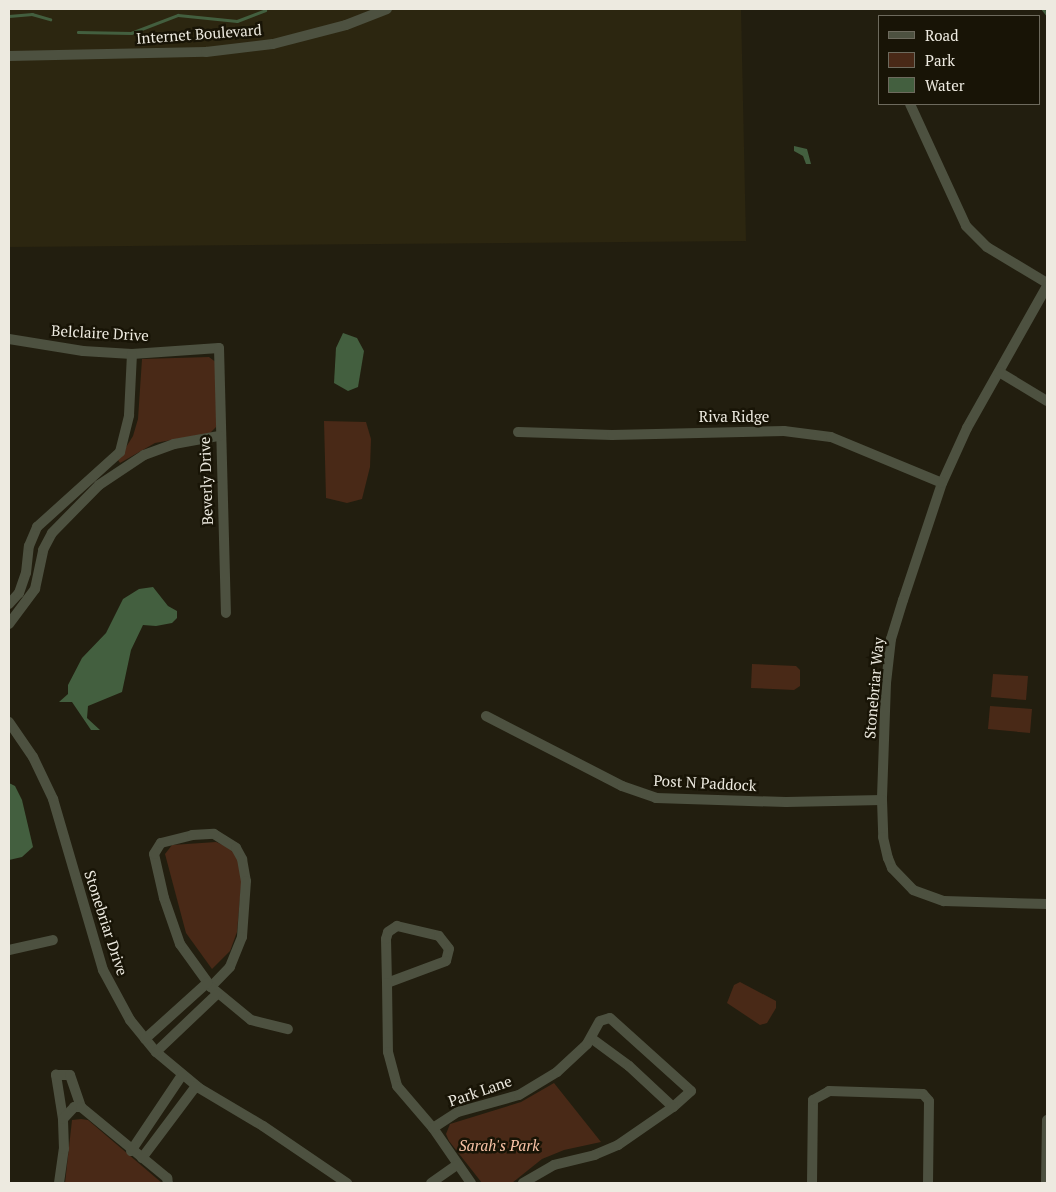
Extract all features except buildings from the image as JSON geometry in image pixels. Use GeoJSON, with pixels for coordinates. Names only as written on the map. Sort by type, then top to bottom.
{"type":"FeatureCollection","features":[{"type":"Feature","properties":{"kind":"street","name":"Internet Boulevard"},"geometry":{"type":"LineString","coordinates":[[9,56],[206,52],[273,44],[346,25],[387,9]]}},
{"type":"Feature","properties":{"kind":"street"},"geometry":{"type":"LineString","coordinates":[[910,105],[966,226],[987,247],[1047,284]]}},
{"type":"Feature","properties":{"kind":"street","name":"Stonebriar Way"},"geometry":{"type":"LineString","coordinates":[[1047,284],[967,428],[942,483],[891,639],[886,683],[882,800],[883,837],[888,858],[892,868],[913,890],[944,901],[1047,904]]}},
{"type":"Feature","properties":{"kind":"street","name":"Belclaire Drive"},"geometry":{"type":"LineString","coordinates":[[9,339],[83,351],[132,354],[219,348]]}},
{"type":"Feature","properties":{"kind":"street","name":"Beverly Drive"},"geometry":{"type":"LineString","coordinates":[[219,348],[219,436],[226,613]]}},
{"type":"Feature","properties":{"kind":"street"},"geometry":{"type":"LineString","coordinates":[[9,604],[19,593],[26,573],[29,546],[37,527],[120,452],[129,414],[132,354]]}},
{"type":"Feature","properties":{"kind":"street"},"geometry":{"type":"LineString","coordinates":[[999,372],[1047,401]]}},
{"type":"Feature","properties":{"kind":"street","name":"Riva Ridge"},"geometry":{"type":"LineString","coordinates":[[518,432],[612,435],[784,431],[832,437],[942,483]]}},
{"type":"Feature","properties":{"kind":"street"},"geometry":{"type":"LineString","coordinates":[[9,624],[35,589],[43,550],[52,533],[99,484],[144,454],[174,444],[219,436]]}},
{"type":"Feature","properties":{"kind":"street","name":"Post N Paddock"},"geometry":{"type":"LineString","coordinates":[[486,716],[622,786],[656,798],[776,802],[882,800]]}},
{"type":"Feature","properties":{"kind":"street","name":"Stonebriar Drive"},"geometry":{"type":"LineString","coordinates":[[9,722],[32,757],[53,799],[103,970],[114,996],[145,1039],[156,1052],[196,1086],[316,1160],[347,1183]]}},
{"type":"Feature","properties":{"kind":"street"},"geometry":{"type":"LineString","coordinates":[[156,1052],[211,988],[230,966],[242,937],[246,881],[242,859],[236,848],[214,834],[192,835],[161,843],[154,854],[178,938],[211,988],[251,1020],[288,1029]]}},
{"type":"Feature","properties":{"kind":"street"},"geometry":{"type":"LineString","coordinates":[[388,983],[441,964],[447,956],[447,944],[439,936],[408,927],[394,927],[386,939],[388,1052],[395,1078],[403,1094],[433,1128],[458,1165],[466,1182]]}},
{"type":"Feature","properties":{"kind":"street"},"geometry":{"type":"LineString","coordinates":[[9,950],[53,940]]}},
{"type":"Feature","properties":{"kind":"street"},"geometry":{"type":"LineString","coordinates":[[145,1039],[211,988]]}},
{"type":"Feature","properties":{"kind":"street","name":"Park Lane"},"geometry":{"type":"LineString","coordinates":[[433,1128],[458,1112],[519,1095],[556,1072],[591,1038],[600,1021],[610,1018],[622,1026],[691,1091],[673,1107]]}},
{"type":"Feature","properties":{"kind":"street"},"geometry":{"type":"LineString","coordinates":[[523,1183],[554,1165],[595,1155],[618,1145],[673,1107],[629,1066],[591,1038]]}},
{"type":"Feature","properties":{"kind":"street"},"geometry":{"type":"LineString","coordinates":[[59,1183],[64,1149],[63,1119],[56,1075],[70,1075],[82,1107],[131,1151],[170,1181]]}},
{"type":"Feature","properties":{"kind":"street"},"geometry":{"type":"LineString","coordinates":[[131,1151],[182,1075]]}},
{"type":"Feature","properties":{"kind":"street"},"geometry":{"type":"LineString","coordinates":[[142,1158],[196,1086]]}},
{"type":"Feature","properties":{"kind":"street"},"geometry":{"type":"LineString","coordinates":[[812,1183],[813,1100],[818,1095],[829,1091],[917,1092],[929,1101],[928,1183]]}},
{"type":"Feature","properties":{"kind":"street"},"geometry":{"type":"LineString","coordinates":[[63,1119],[74,1107],[82,1107]]}},
{"type":"Feature","properties":{"kind":"street"},"geometry":{"type":"LineString","coordinates":[[1046,1183],[1047,1120]]}},
{"type":"Feature","properties":{"kind":"street"},"geometry":{"type":"LineString","coordinates":[[430,1183],[458,1165]]}},
{"type":"Feature","properties":{"kind":"shaded area"},"geometry":{"type":"Polygon","coordinates":[[[9,9],[741,9],[746,241],[9,247],[9,9]]]}},
{"type":"Feature","properties":{"kind":"green space"},"geometry":{"type":"Polygon","coordinates":[[[209,357],[217,363],[216,427],[210,433],[155,443],[120,463],[118,460],[133,436],[138,419],[142,359],[209,357]]]}},
{"type":"Feature","properties":{"kind":"green space"},"geometry":{"type":"Polygon","coordinates":[[[324,421],[366,422],[371,439],[370,467],[362,499],[347,503],[326,498],[324,421]]]}},
{"type":"Feature","properties":{"kind":"green space"},"geometry":{"type":"Polygon","coordinates":[[[752,664],[796,666],[800,670],[800,686],[794,690],[751,688],[752,664]]]}},
{"type":"Feature","properties":{"kind":"green space"},"geometry":{"type":"Polygon","coordinates":[[[993,674],[1028,676],[1026,700],[991,697],[993,674]]]}},
{"type":"Feature","properties":{"kind":"green space"},"geometry":{"type":"Polygon","coordinates":[[[990,706],[1032,709],[1030,733],[988,729],[990,706]]]}},
{"type":"Feature","properties":{"kind":"green space"},"geometry":{"type":"Polygon","coordinates":[[[216,842],[230,848],[238,858],[242,876],[237,932],[230,951],[212,969],[186,933],[165,854],[172,845],[216,842]]]}},
{"type":"Feature","properties":{"kind":"green space"},"geometry":{"type":"Polygon","coordinates":[[[740,982],[776,1001],[776,1008],[767,1023],[760,1025],[727,1003],[734,985],[740,982]]]}},
{"type":"Feature","properties":{"kind":"green space","name":"Sarah's Park"},"geometry":{"type":"Polygon","coordinates":[[[554,1083],[601,1142],[564,1150],[542,1159],[512,1183],[482,1183],[449,1141],[446,1134],[450,1124],[521,1102],[554,1083]]]}},
{"type":"Feature","properties":{"kind":"green space"},"geometry":{"type":"Polygon","coordinates":[[[72,1120],[88,1120],[162,1183],[65,1183],[72,1120]]]}},
{"type":"Feature","properties":{"kind":"water"},"geometry":{"type":"Polygon","coordinates":[[[794,146],[807,149],[811,164],[806,164],[803,156],[794,151],[794,146]]]}},
{"type":"Feature","properties":{"kind":"water"},"geometry":{"type":"Polygon","coordinates":[[[343,333],[357,338],[364,351],[358,387],[348,391],[334,383],[336,348],[343,333]]]}},
{"type":"Feature","properties":{"kind":"water"},"geometry":{"type":"Polygon","coordinates":[[[153,587],[168,606],[177,611],[177,618],[172,623],[156,626],[143,625],[131,650],[122,692],[88,706],[87,718],[100,730],[91,730],[72,702],[59,702],[68,694],[68,685],[82,658],[106,633],[123,599],[139,589],[153,587]]]}},
{"type":"Feature","properties":{"kind":"water"},"geometry":{"type":"Polygon","coordinates":[[[9,783],[15,786],[22,800],[33,847],[22,857],[9,860],[9,783]]]}},
{"type":"Feature","properties":{"kind":"waterway"},"geometry":{"type":"LineString","coordinates":[[1043,9],[1047,14]]}},
{"type":"Feature","properties":{"kind":"waterway"},"geometry":{"type":"LineString","coordinates":[[78,32],[131,33],[178,15],[237,21],[265,10]]}},
{"type":"Feature","properties":{"kind":"waterway"},"geometry":{"type":"LineString","coordinates":[[9,16],[32,14],[50,19]]}}]}
